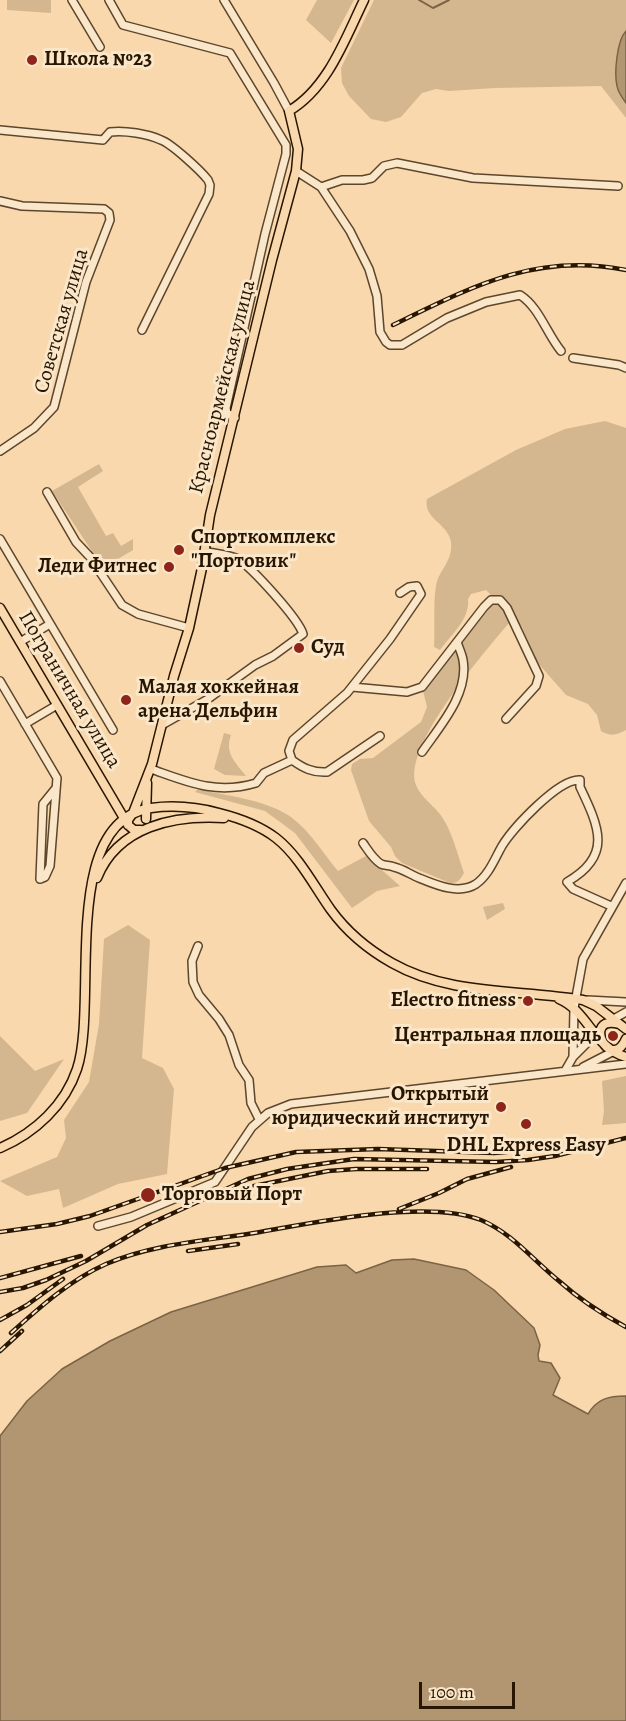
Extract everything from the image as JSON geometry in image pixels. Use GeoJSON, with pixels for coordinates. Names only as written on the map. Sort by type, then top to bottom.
{"type":"FeatureCollection","features":[{"type":"Feature","properties":{"kind":"main road"},"geometry":{"type":"LineString","coordinates":[[289,111],[305,100],[325,77],[364,0]]}},
{"type":"Feature","properties":{"kind":"main road","name":"Красноармейская улица"},"geometry":{"type":"LineString","coordinates":[[133,813],[149,773],[189,628],[210,515],[296,171],[298,148],[289,111]]}},
{"type":"Feature","properties":{"kind":"main road","name":"Пограничная улица"},"geometry":{"type":"LineString","coordinates":[[0,608],[126,822]]}},
{"type":"Feature","properties":{"kind":"main road","name":"Красноармейская улица"},"geometry":{"type":"LineString","coordinates":[[146,819],[149,773]]}},
{"type":"Feature","properties":{"kind":"main road","name":"Пограничная улица"},"geometry":{"type":"LineString","coordinates":[[107,789],[133,813]]}},
{"type":"Feature","properties":{"kind":"main road"},"geometry":{"type":"LineString","coordinates":[[0,1148],[28,1132],[51,1113],[70,1086],[77,1070],[85,1028],[88,903],[101,847],[110,832],[126,822],[133,813],[147,808],[192,808],[229,815],[249,822],[277,839],[300,866],[343,925],[364,945],[392,963],[419,976],[450,985],[579,999],[596,1006],[625,1030]]}},
{"type":"Feature","properties":{"kind":"main road"},"geometry":{"type":"LineString","coordinates":[[133,813],[141,813],[146,819],[146,824],[141,830]]}},
{"type":"Feature","properties":{"kind":"main road"},"geometry":{"type":"LineString","coordinates":[[88,903],[106,859],[123,841],[141,830],[163,822],[195,818],[222,818],[249,822]]}},
{"type":"Feature","properties":{"kind":"main road"},"geometry":{"type":"LineString","coordinates":[[126,822],[134,830],[141,830]]}},
{"type":"Feature","properties":{"kind":"main road"},"geometry":{"type":"LineString","coordinates":[[544,995],[566,1002],[574,1008],[603,1045],[626,1057]]}},
{"type":"Feature","properties":{"kind":"main road"},"geometry":{"type":"LineString","coordinates":[[603,1045],[600,1033],[604,1026],[616,1023],[625,1030]]}},
{"type":"Feature","properties":{"kind":"main road"},"geometry":{"type":"LineString","coordinates":[[603,1045],[615,1049],[625,1042]]}},
{"type":"Feature","properties":{"kind":"street"},"geometry":{"type":"LineString","coordinates":[[72,0],[100,47]]}},
{"type":"Feature","properties":{"kind":"street"},"geometry":{"type":"LineString","coordinates":[[109,0],[123,25],[230,53],[286,145],[286,154],[265,234],[226,408],[227,413],[235,418]]}},
{"type":"Feature","properties":{"kind":"street"},"geometry":{"type":"LineString","coordinates":[[224,0],[289,111]]}},
{"type":"Feature","properties":{"kind":"street"},"geometry":{"type":"LineString","coordinates":[[0,130],[103,140],[110,132],[115,131],[143,135],[171,145],[206,177],[210,189],[192,231],[142,330]]}},
{"type":"Feature","properties":{"kind":"street"},"geometry":{"type":"LineString","coordinates":[[321,187],[342,180],[372,178],[384,166],[397,163],[473,178],[618,186]]}},
{"type":"Feature","properties":{"kind":"street"},"geometry":{"type":"LineString","coordinates":[[296,171],[321,187],[339,212],[365,260],[377,296],[380,332],[390,345],[402,345],[447,318],[486,302],[520,295],[528,300],[561,351]]}},
{"type":"Feature","properties":{"kind":"street","name":"Советская улица"},"geometry":{"type":"LineString","coordinates":[[0,201],[22,206],[104,209],[109,213],[110,220],[86,282],[54,407],[34,428],[0,451]]}},
{"type":"Feature","properties":{"kind":"street"},"geometry":{"type":"LineString","coordinates":[[265,234],[278,237]]}},
{"type":"Feature","properties":{"kind":"street"},"geometry":{"type":"LineString","coordinates":[[573,358],[626,368]]}},
{"type":"Feature","properties":{"kind":"street"},"geometry":{"type":"LineString","coordinates":[[47,492],[76,542],[90,557],[122,605],[138,614],[189,628]]}},
{"type":"Feature","properties":{"kind":"street"},"geometry":{"type":"LineString","coordinates":[[0,539],[113,730]]}},
{"type":"Feature","properties":{"kind":"street"},"geometry":{"type":"LineString","coordinates":[[162,725],[208,699],[303,634],[286,608],[248,567],[236,558],[205,551]]}},
{"type":"Feature","properties":{"kind":"street"},"geometry":{"type":"LineString","coordinates":[[380,736],[327,772],[319,773],[302,768],[292,760],[289,751],[293,740],[352,687],[390,639],[421,594],[417,586],[400,592]]}},
{"type":"Feature","properties":{"kind":"street"},"geometry":{"type":"LineString","coordinates":[[352,687],[407,692],[422,687],[484,607],[491,600],[500,600],[507,608],[539,676],[536,686],[506,719]]}},
{"type":"Feature","properties":{"kind":"street"},"geometry":{"type":"LineString","coordinates":[[20,642],[50,624]]}},
{"type":"Feature","properties":{"kind":"street"},"geometry":{"type":"LineString","coordinates":[[422,752],[451,709],[462,685],[463,661],[457,642]]}},
{"type":"Feature","properties":{"kind":"street"},"geometry":{"type":"LineString","coordinates":[[0,681],[57,778],[50,866],[45,877],[40,879],[43,804],[56,788]]}},
{"type":"Feature","properties":{"kind":"street"},"geometry":{"type":"LineString","coordinates":[[25,724],[57,705]]}},
{"type":"Feature","properties":{"kind":"street"},"geometry":{"type":"LineString","coordinates":[[149,773],[213,788],[232,788],[256,783],[264,773],[292,760]]}},
{"type":"Feature","properties":{"kind":"street"},"geometry":{"type":"LineString","coordinates":[[363,843],[381,864],[396,867],[431,883],[456,888],[477,884],[494,864],[508,838],[541,802],[569,781],[580,780],[599,842],[596,855],[586,869],[567,882],[573,889],[611,906]]}},
{"type":"Feature","properties":{"kind":"street"},"geometry":{"type":"LineString","coordinates":[[573,1057],[574,1008],[579,999],[583,959],[626,883]]}},
{"type":"Feature","properties":{"kind":"street"},"geometry":{"type":"LineString","coordinates":[[198,946],[192,961],[193,982],[199,995],[229,1035],[239,1065],[249,1080],[251,1103],[259,1119]]}},
{"type":"Feature","properties":{"kind":"street"},"geometry":{"type":"LineString","coordinates":[[579,999],[626,1002]]}},
{"type":"Feature","properties":{"kind":"street"},"geometry":{"type":"LineString","coordinates":[[565,1071],[573,1057],[604,1026],[626,1012]]}},
{"type":"Feature","properties":{"kind":"street"},"geometry":{"type":"LineString","coordinates":[[578,1070],[613,1052],[625,1042]]}},
{"type":"Feature","properties":{"kind":"street"},"geometry":{"type":"LineString","coordinates":[[98,1226],[131,1217],[216,1182],[237,1146],[259,1119],[278,1108],[306,1101],[626,1064]]}},
{"type":"Feature","properties":{"kind":"shaded area"},"geometry":{"type":"Polygon","coordinates":[[[7,0],[51,0],[51,13],[7,10],[7,0]]]}},
{"type":"Feature","properties":{"kind":"shaded area"},"geometry":{"type":"Polygon","coordinates":[[[317,0],[354,0],[331,43],[306,20],[317,0]]]}},
{"type":"Feature","properties":{"kind":"shaded area"},"geometry":{"type":"Polygon","coordinates":[[[374,0],[626,0],[626,31],[622,35],[617,55],[617,86],[626,103],[626,118],[601,86],[449,91],[436,89],[422,93],[401,117],[386,122],[371,119],[349,96],[342,83],[341,68],[374,0]]]}},
{"type":"Feature","properties":{"kind":"shaded area"},"geometry":{"type":"Polygon","coordinates":[[[626,31],[626,103],[618,88],[616,73],[618,49],[626,31]]]}},
{"type":"Feature","properties":{"kind":"shaded area"},"geometry":{"type":"Polygon","coordinates":[[[605,421],[626,428],[626,730],[613,735],[601,731],[597,715],[588,704],[566,695],[537,662],[522,627],[514,617],[450,698],[421,747],[415,768],[416,785],[446,823],[464,873],[458,881],[450,883],[402,863],[395,856],[391,847],[369,821],[351,770],[352,764],[360,759],[373,758],[421,722],[427,707],[423,691],[493,604],[492,596],[486,590],[471,594],[466,613],[459,626],[440,650],[434,647],[436,586],[450,555],[451,542],[445,530],[429,511],[427,499],[516,450],[565,429],[605,421]]]}},
{"type":"Feature","properties":{"kind":"shaded area"},"geometry":{"type":"Polygon","coordinates":[[[99,464],[103,471],[78,487],[106,536],[113,533],[121,546],[133,539],[133,550],[103,568],[52,491],[99,464]]]}},
{"type":"Feature","properties":{"kind":"shaded area"},"geometry":{"type":"Polygon","coordinates":[[[224,733],[231,735],[230,752],[246,776],[225,775],[214,769],[224,733]]]}},
{"type":"Feature","properties":{"kind":"shaded area"},"geometry":{"type":"Polygon","coordinates":[[[198,789],[256,802],[278,810],[302,827],[338,871],[366,856],[400,886],[377,891],[352,908],[295,833],[265,811],[195,792],[198,789]]]}},
{"type":"Feature","properties":{"kind":"shaded area"},"geometry":{"type":"Polygon","coordinates":[[[503,903],[505,909],[487,920],[483,907],[503,903]]]}},
{"type":"Feature","properties":{"kind":"shaded area"},"geometry":{"type":"Polygon","coordinates":[[[128,925],[150,940],[142,1058],[163,1068],[174,1089],[167,1174],[118,1184],[63,1208],[59,1189],[27,1196],[0,1181],[57,1157],[66,1138],[64,1120],[89,1082],[99,1024],[104,939],[128,925]]]}},
{"type":"Feature","properties":{"kind":"shaded area"},"geometry":{"type":"Polygon","coordinates":[[[0,1036],[35,1071],[64,1059],[27,1113],[0,1121],[0,1036]]]}},
{"type":"Feature","properties":{"kind":"shaded area"},"geometry":{"type":"Polygon","coordinates":[[[626,1076],[626,1123],[602,1125],[604,1111],[602,1081],[626,1076]]]}},
{"type":"Feature","properties":{"kind":"shaded area"},"geometry":{"type":"Polygon","coordinates":[[[414,1259],[466,1270],[494,1290],[534,1328],[540,1345],[539,1361],[551,1363],[560,1378],[553,1395],[588,1414],[604,1399],[626,1396],[626,1721],[0,1721],[0,1436],[27,1401],[62,1369],[110,1341],[171,1312],[317,1267],[346,1265],[356,1273],[392,1260],[414,1259]]]}},
{"type":"Feature","properties":{"kind":"waterway"},"geometry":{"type":"LineString","coordinates":[[419,0],[433,8],[449,0]]}},
{"type":"Feature","properties":{"kind":"railway"},"geometry":{"type":"LineString","coordinates":[[393,325],[477,286],[533,269],[593,266],[626,270]]}},
{"type":"Feature","properties":{"kind":"railway"},"geometry":{"type":"LineString","coordinates":[[0,1292],[23,1288],[46,1280],[86,1261],[147,1225],[248,1179],[287,1169],[354,1159],[496,1162],[528,1160],[555,1156],[626,1138]]}},
{"type":"Feature","properties":{"kind":"railway"},"geometry":{"type":"LineString","coordinates":[[0,1232],[57,1224],[90,1216],[225,1168],[296,1152],[378,1149],[494,1153],[552,1148]]}},
{"type":"Feature","properties":{"kind":"railway"},"geometry":{"type":"LineString","coordinates":[[399,1209],[467,1179],[511,1167]]}},
{"type":"Feature","properties":{"kind":"railway"},"geometry":{"type":"LineString","coordinates":[[254,1186],[328,1171],[427,1169]]}},
{"type":"Feature","properties":{"kind":"railway"},"geometry":{"type":"LineString","coordinates":[[11,1333],[44,1304],[80,1278],[106,1264],[140,1252],[176,1244],[333,1219],[398,1212],[457,1214],[492,1225],[512,1239],[575,1294],[626,1327]]}},
{"type":"Feature","properties":{"kind":"railway"},"geometry":{"type":"LineString","coordinates":[[188,1251],[238,1244]]}},
{"type":"Feature","properties":{"kind":"railway"},"geometry":{"type":"LineString","coordinates":[[0,1278],[81,1256]]}},
{"type":"Feature","properties":{"kind":"railway"},"geometry":{"type":"LineString","coordinates":[[0,1320],[27,1305],[63,1279]]}},
{"type":"Feature","properties":{"kind":"railway"},"geometry":{"type":"LineString","coordinates":[[0,1351],[22,1331]]}},
{"type":"Feature","properties":{"kind":"place","name":"Школа №23"},"geometry":{"type":"Point","coordinates":[32,60]}},
{"type":"Feature","properties":{"kind":"place","name":"Спорткомплекс \"Портовик\""},"geometry":{"type":"Point","coordinates":[179,550]}},
{"type":"Feature","properties":{"kind":"place","name":"Леди Фитнес"},"geometry":{"type":"Point","coordinates":[169,567]}},
{"type":"Feature","properties":{"kind":"place","name":"Суд"},"geometry":{"type":"Point","coordinates":[299,648]}},
{"type":"Feature","properties":{"kind":"place","name":"Малая хоккейная арена Дельфин"},"geometry":{"type":"Point","coordinates":[126,700]}},
{"type":"Feature","properties":{"kind":"place","name":"Electro fitness"},"geometry":{"type":"Point","coordinates":[528,1001]}},
{"type":"Feature","properties":{"kind":"place","name":"Центральная площадь"},"geometry":{"type":"Point","coordinates":[613,1036]}},
{"type":"Feature","properties":{"kind":"place","name":"Открытый юридический институт"},"geometry":{"type":"Point","coordinates":[501,1107]}},
{"type":"Feature","properties":{"kind":"place","name":"DHL Express Easy"},"geometry":{"type":"Point","coordinates":[526,1124]}},
{"type":"Feature","properties":{"kind":"place","name":"Торговый Порт"},"geometry":{"type":"Point","coordinates":[148,1195]}}]}
